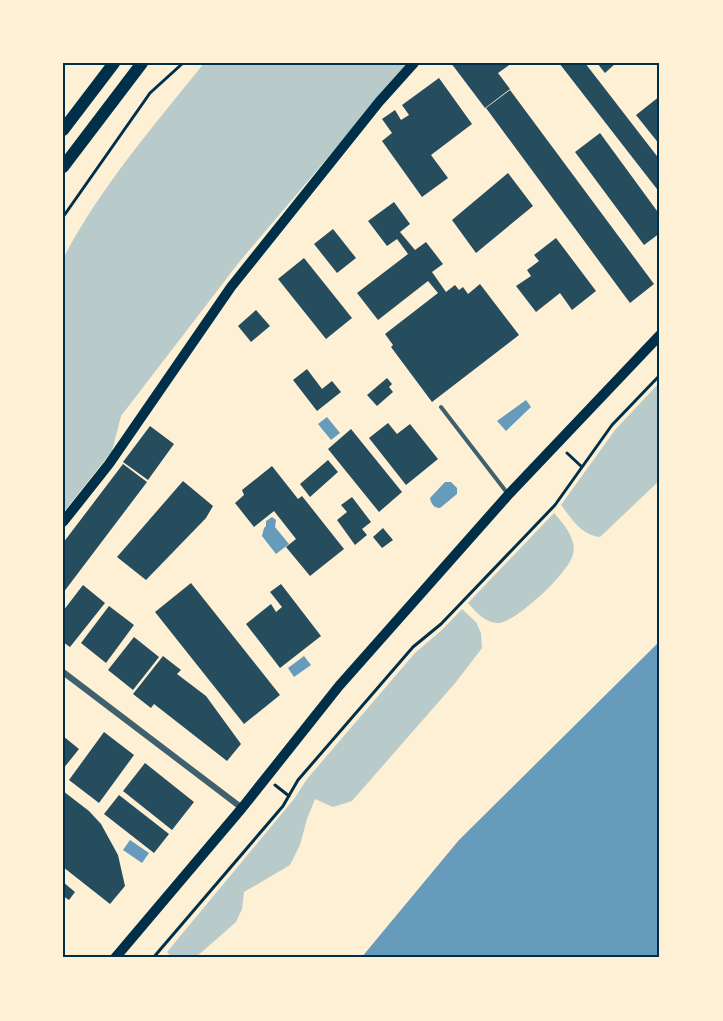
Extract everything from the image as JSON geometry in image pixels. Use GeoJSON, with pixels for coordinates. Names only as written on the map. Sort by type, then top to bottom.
{"type":"FeatureCollection","features":[{"type":"Feature","properties":{"kind":"main road"},"geometry":{"type":"LineString","coordinates":[[63,167],[142,63]]}},
{"type":"Feature","properties":{"kind":"main road"},"geometry":{"type":"LineString","coordinates":[[63,522],[109,464],[231,287],[379,102],[414,63]]}},
{"type":"Feature","properties":{"kind":"main road"},"geometry":{"type":"LineString","coordinates":[[63,130],[112,64]]}},
{"type":"Feature","properties":{"kind":"main road"},"geometry":{"type":"LineString","coordinates":[[115,958],[242,808],[339,686],[509,494],[660,335]]}},
{"type":"Feature","properties":{"kind":"street"},"geometry":{"type":"LineString","coordinates":[[63,672],[242,808]]}},
{"type":"Feature","properties":{"kind":"lane"},"geometry":{"type":"LineString","coordinates":[[441,407],[509,494]]}},
{"type":"Feature","properties":{"kind":"path"},"geometry":{"type":"LineString","coordinates":[[63,217],[150,93],[183,63]]}},
{"type":"Feature","properties":{"kind":"path"},"geometry":{"type":"LineString","coordinates":[[153,958],[283,806],[298,780],[412,647],[441,624],[555,505],[612,426],[660,375]]}},
{"type":"Feature","properties":{"kind":"path"},"geometry":{"type":"LineString","coordinates":[[558,443],[582,467]]}},
{"type":"Feature","properties":{"kind":"shaded area"},"geometry":{"type":"Polygon","coordinates":[[[204,63],[408,63],[240,261],[121,416],[112,451],[63,513],[63,259],[111,182],[204,63]]]}},
{"type":"Feature","properties":{"kind":"shaded area"},"geometry":{"type":"Polygon","coordinates":[[[660,382],[660,480],[600,537],[593,536],[582,530],[561,505],[615,430],[660,382]]]}},
{"type":"Feature","properties":{"kind":"shaded area"},"geometry":{"type":"Polygon","coordinates":[[[554,513],[568,532],[574,548],[562,573],[553,584],[518,614],[499,623],[485,619],[468,603],[554,513]]]}},
{"type":"Feature","properties":{"kind":"shaded area"},"geometry":{"type":"Polygon","coordinates":[[[462,609],[476,622],[481,633],[482,648],[456,682],[352,801],[333,807],[315,799],[300,845],[290,865],[244,892],[242,909],[236,922],[195,958],[172,958],[167,952],[294,799],[307,779],[415,653],[462,609]]]}},
{"type":"Feature","properties":{"kind":"water"},"geometry":{"type":"Polygon","coordinates":[[[526,400],[531,407],[506,431],[497,421],[526,400]]]}},
{"type":"Feature","properties":{"kind":"water"},"geometry":{"type":"Polygon","coordinates":[[[327,417],[340,433],[331,440],[318,424],[327,417]]]}},
{"type":"Feature","properties":{"kind":"water"},"geometry":{"type":"Polygon","coordinates":[[[445,482],[451,482],[457,488],[457,494],[440,508],[436,507],[430,498],[445,482]]]}},
{"type":"Feature","properties":{"kind":"water"},"geometry":{"type":"Polygon","coordinates":[[[272,517],[276,520],[275,527],[289,544],[276,554],[262,536],[266,521],[272,517]]]}},
{"type":"Feature","properties":{"kind":"water"},"geometry":{"type":"Polygon","coordinates":[[[660,641],[660,958],[361,958],[459,840],[660,641]]]}},
{"type":"Feature","properties":{"kind":"water"},"geometry":{"type":"Polygon","coordinates":[[[304,656],[311,665],[294,677],[288,668],[304,656]]]}},
{"type":"Feature","properties":{"kind":"water"},"geometry":{"type":"Polygon","coordinates":[[[130,840],[149,853],[142,863],[123,850],[130,840]]]}},
{"type":"Feature","properties":{"kind":"building"},"geometry":{"type":"Polygon","coordinates":[[[451,63],[512,63],[498,73],[510,89],[485,108],[451,63]]]}},
{"type":"Feature","properties":{"kind":"building"},"geometry":{"type":"Polygon","coordinates":[[[559,63],[585,63],[660,160],[660,193],[559,63]]]}},
{"type":"Feature","properties":{"kind":"building"},"geometry":{"type":"Polygon","coordinates":[[[597,63],[616,63],[605,73],[597,63]]]}},
{"type":"Feature","properties":{"kind":"building"},"geometry":{"type":"Polygon","coordinates":[[[439,78],[472,124],[431,155],[448,178],[422,197],[382,141],[392,133],[382,119],[395,110],[401,120],[409,115],[402,105],[439,78]]]}},
{"type":"Feature","properties":{"kind":"building"},"geometry":{"type":"Polygon","coordinates":[[[510,90],[654,284],[630,303],[486,108],[510,90]]]}},
{"type":"Feature","properties":{"kind":"building"},"geometry":{"type":"Polygon","coordinates":[[[660,96],[660,145],[636,115],[660,96]]]}},
{"type":"Feature","properties":{"kind":"building"},"geometry":{"type":"Polygon","coordinates":[[[600,133],[660,215],[660,233],[644,245],[575,152],[600,133]]]}},
{"type":"Feature","properties":{"kind":"building"},"geometry":{"type":"Polygon","coordinates":[[[508,173],[533,206],[476,253],[452,220],[508,173]]]}},
{"type":"Feature","properties":{"kind":"building"},"geometry":{"type":"Polygon","coordinates":[[[394,202],[410,224],[400,232],[415,250],[426,242],[443,264],[432,272],[446,292],[455,285],[459,290],[463,287],[468,294],[480,284],[519,335],[432,402],[391,347],[393,345],[385,334],[438,293],[428,281],[378,320],[357,293],[408,254],[397,239],[387,246],[368,221],[394,202]]]}},
{"type":"Feature","properties":{"kind":"building"},"geometry":{"type":"Polygon","coordinates":[[[333,229],[356,258],[337,273],[314,244],[333,229]]]}},
{"type":"Feature","properties":{"kind":"building"},"geometry":{"type":"Polygon","coordinates":[[[556,238],[596,291],[572,310],[560,293],[536,312],[516,286],[531,276],[527,270],[539,261],[534,255],[556,238]]]}},
{"type":"Feature","properties":{"kind":"building"},"geometry":{"type":"Polygon","coordinates":[[[304,258],[352,318],[326,339],[278,279],[304,258]]]}},
{"type":"Feature","properties":{"kind":"building"},"geometry":{"type":"Polygon","coordinates":[[[256,310],[270,326],[251,342],[238,326],[256,310]]]}},
{"type":"Feature","properties":{"kind":"building"},"geometry":{"type":"Polygon","coordinates":[[[307,369],[322,389],[332,381],[341,392],[317,411],[293,380],[307,369]]]}},
{"type":"Feature","properties":{"kind":"building"},"geometry":{"type":"Polygon","coordinates":[[[387,378],[392,384],[389,387],[393,392],[377,406],[367,395],[387,378]]]}},
{"type":"Feature","properties":{"kind":"building"},"geometry":{"type":"Polygon","coordinates":[[[388,423],[397,434],[410,424],[438,459],[406,485],[369,438],[388,423]]]}},
{"type":"Feature","properties":{"kind":"building"},"geometry":{"type":"Polygon","coordinates":[[[150,426],[174,444],[148,480],[123,462],[150,426]]]}},
{"type":"Feature","properties":{"kind":"building"},"geometry":{"type":"Polygon","coordinates":[[[351,429],[402,492],[379,512],[328,449],[351,429]]]}},
{"type":"Feature","properties":{"kind":"building"},"geometry":{"type":"Polygon","coordinates":[[[328,460],[338,472],[310,497],[300,484],[328,460]]]}},
{"type":"Feature","properties":{"kind":"building"},"geometry":{"type":"Polygon","coordinates":[[[123,464],[147,482],[63,593],[63,543],[123,464]]]}},
{"type":"Feature","properties":{"kind":"building"},"geometry":{"type":"Polygon","coordinates":[[[272,466],[298,499],[302,496],[344,549],[310,576],[286,547],[296,539],[274,511],[254,527],[235,503],[244,495],[242,490],[272,466]]]}},
{"type":"Feature","properties":{"kind":"building"},"geometry":{"type":"Polygon","coordinates":[[[183,481],[213,506],[206,518],[146,580],[117,557],[183,481]]]}},
{"type":"Feature","properties":{"kind":"building"},"geometry":{"type":"Polygon","coordinates":[[[352,497],[371,522],[362,529],[367,535],[355,545],[337,520],[347,512],[341,505],[352,497]]]}},
{"type":"Feature","properties":{"kind":"building"},"geometry":{"type":"Polygon","coordinates":[[[383,528],[393,540],[382,548],[373,537],[383,528]]]}},
{"type":"Feature","properties":{"kind":"building"},"geometry":{"type":"Polygon","coordinates":[[[191,583],[280,695],[244,724],[155,612],[191,583]]]}},
{"type":"Feature","properties":{"kind":"building"},"geometry":{"type":"Polygon","coordinates":[[[281,584],[321,636],[280,668],[246,624],[271,604],[276,612],[282,607],[270,592],[281,584]]]}},
{"type":"Feature","properties":{"kind":"building"},"geometry":{"type":"Polygon","coordinates":[[[83,585],[105,603],[70,647],[63,642],[63,611],[83,585]]]}},
{"type":"Feature","properties":{"kind":"building"},"geometry":{"type":"Polygon","coordinates":[[[109,606],[134,625],[106,663],[81,643],[109,606]]]}},
{"type":"Feature","properties":{"kind":"building"},"geometry":{"type":"Polygon","coordinates":[[[134,637],[159,657],[133,690],[108,670],[134,637]]]}},
{"type":"Feature","properties":{"kind":"building"},"geometry":{"type":"Polygon","coordinates":[[[163,656],[181,670],[177,674],[206,696],[241,744],[227,761],[154,704],[151,708],[133,694],[163,656]]]}},
{"type":"Feature","properties":{"kind":"building"},"geometry":{"type":"Polygon","coordinates":[[[104,732],[134,755],[99,803],[69,780],[104,732]]]}},
{"type":"Feature","properties":{"kind":"building"},"geometry":{"type":"Polygon","coordinates":[[[63,736],[79,749],[63,769],[63,736]]]}},
{"type":"Feature","properties":{"kind":"building"},"geometry":{"type":"Polygon","coordinates":[[[145,763],[194,802],[172,830],[123,791],[145,763]]]}},
{"type":"Feature","properties":{"kind":"building"},"geometry":{"type":"Polygon","coordinates":[[[63,791],[89,811],[101,824],[118,855],[125,886],[110,904],[63,867],[63,791]]]}},
{"type":"Feature","properties":{"kind":"building"},"geometry":{"type":"Polygon","coordinates":[[[119,795],[169,834],[154,853],[104,814],[119,795]]]}},
{"type":"Feature","properties":{"kind":"building"},"geometry":{"type":"Polygon","coordinates":[[[63,882],[75,892],[69,900],[63,896],[63,882]]]}}]}
